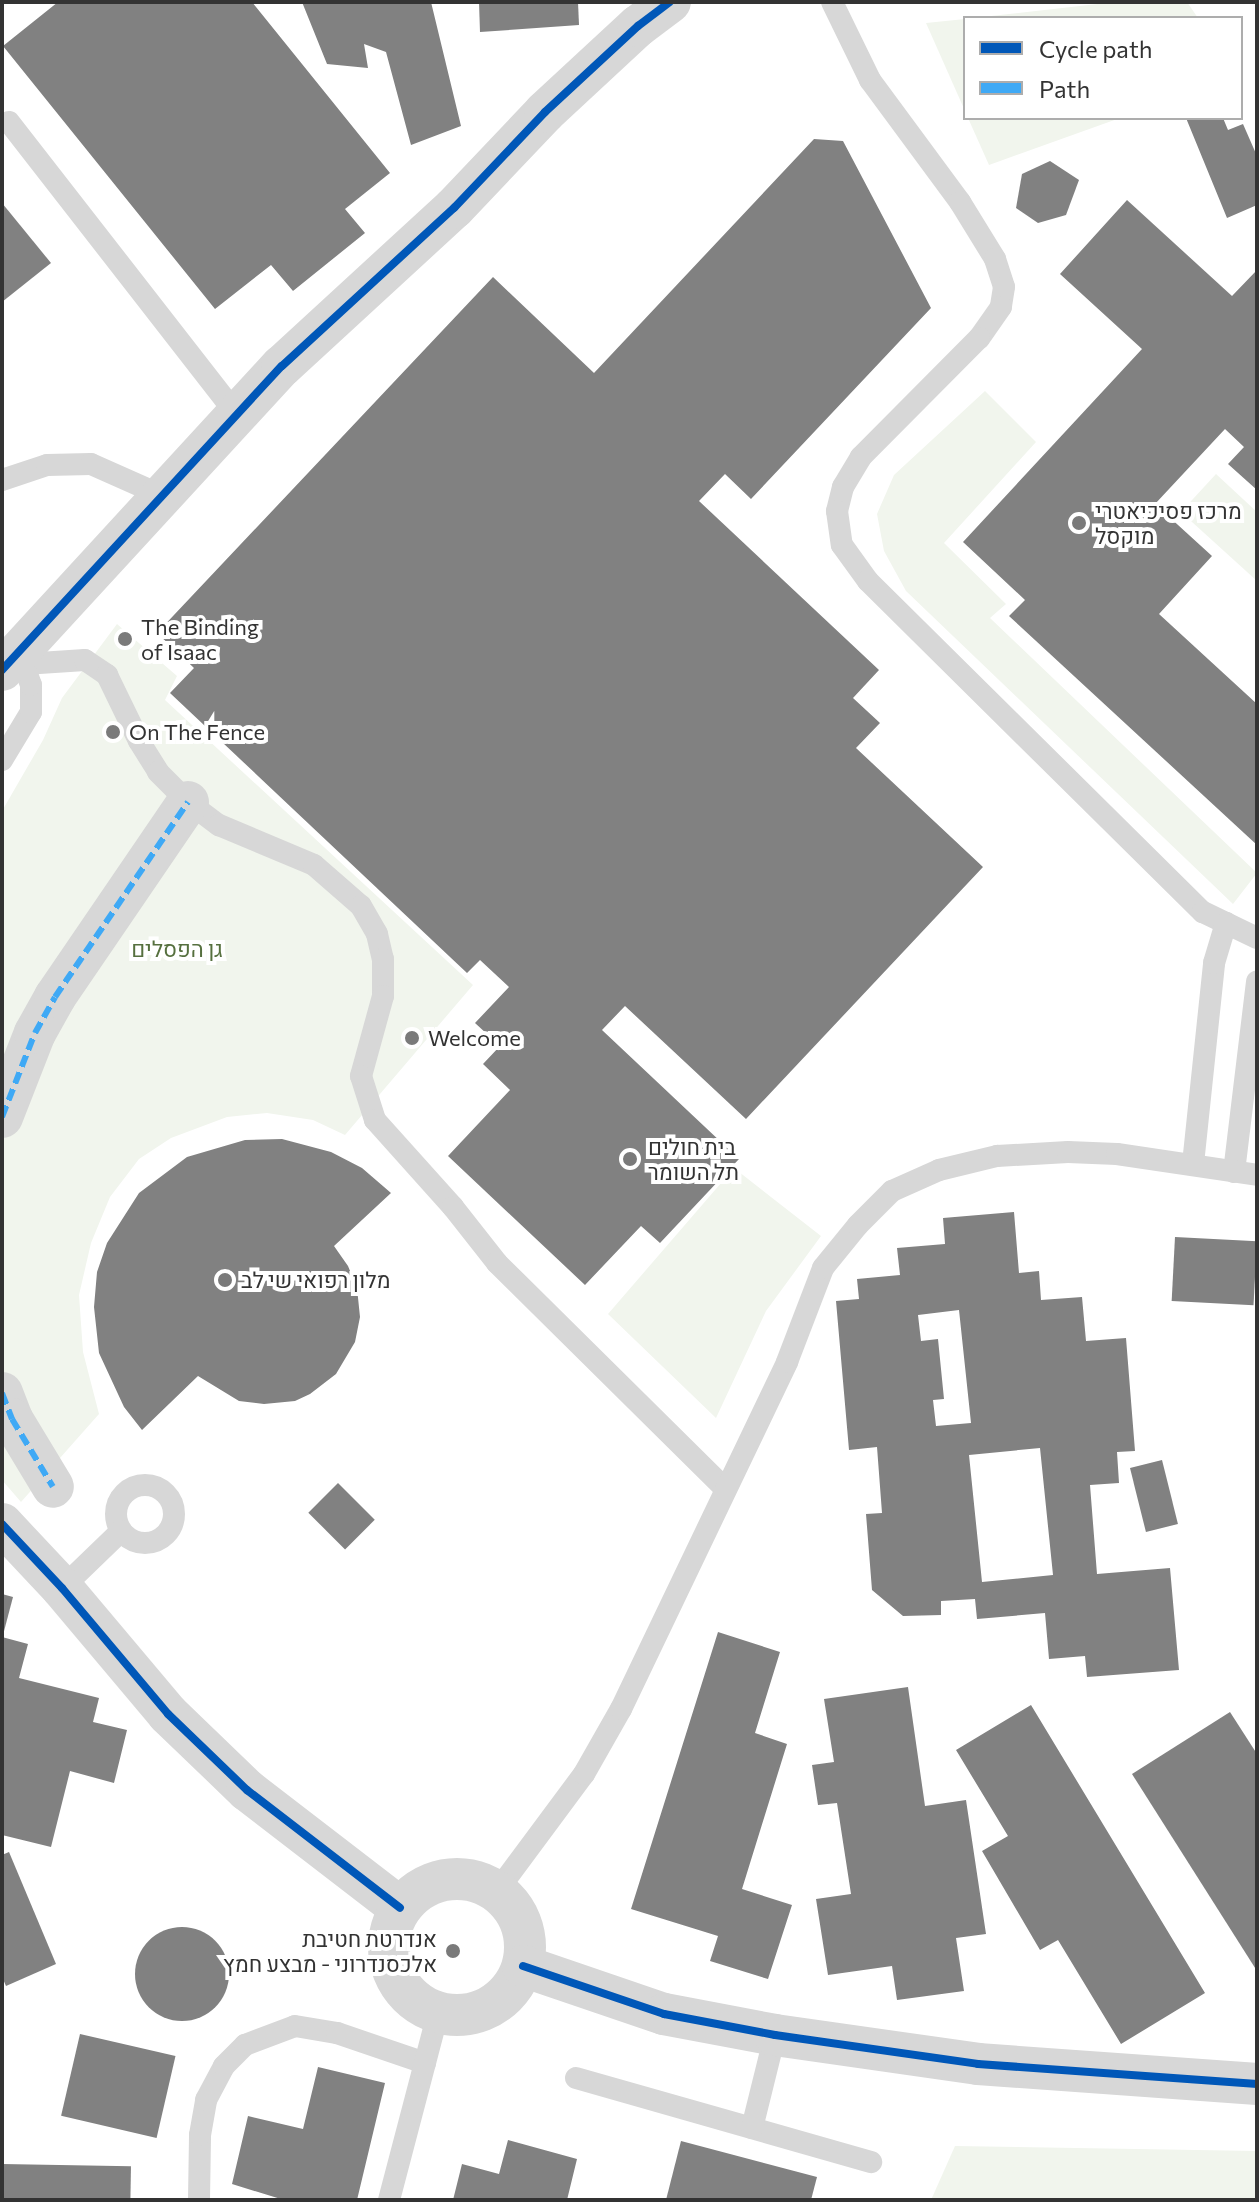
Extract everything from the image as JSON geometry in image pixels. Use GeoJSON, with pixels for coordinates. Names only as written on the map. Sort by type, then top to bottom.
{"type":"FeatureCollection","features":[{"type":"Feature","properties":{"kind":"street"},"geometry":{"type":"LineString","coordinates":[[15,662],[161,495],[282,366],[454,208],[545,112],[638,26],[670,2]]}},
{"type":"Feature","properties":{"kind":"street"},"geometry":{"type":"LineString","coordinates":[[2,1117],[35,1033],[55,997],[188,802]]}},
{"type":"Feature","properties":{"kind":"street"},"geometry":{"type":"LineString","coordinates":[[2,1393],[12,1419],[53,1487]]}},
{"type":"Feature","properties":{"kind":"street"},"geometry":{"type":"LineString","coordinates":[[2,1524],[62,1588],[168,1714],[247,1790],[400,1908]]}},
{"type":"Feature","properties":{"kind":"street"},"geometry":{"type":"LineString","coordinates":[[451,1879],[475,1881],[497,1891],[520,1920],[526,1943],[523,1966],[505,1996],[486,2009],[462,2015],[438,2013],[417,2002],[396,1976],[389,1954],[391,1930],[400,1908],[417,1891],[451,1879]]}},
{"type":"Feature","properties":{"kind":"street"},"geometry":{"type":"LineString","coordinates":[[523,1966],[664,2014],[775,2035],[978,2064],[1257,2084]]}},
{"type":"Feature","properties":{"kind":"lane"},"geometry":{"type":"LineString","coordinates":[[832,2],[870,80],[960,202],[995,259],[1004,287],[1001,307],[979,338],[861,457],[843,487],[837,511],[842,545],[868,581],[1203,912],[1257,938]]}},
{"type":"Feature","properties":{"kind":"lane"},"geometry":{"type":"LineString","coordinates":[[9,122],[236,414]]}},
{"type":"Feature","properties":{"kind":"lane"},"geometry":{"type":"LineString","coordinates":[[2,480],[47,465],[91,464],[161,495]]}},
{"type":"Feature","properties":{"kind":"lane"},"geometry":{"type":"LineString","coordinates":[[15,662],[85,660],[107,675],[158,772],[188,802],[226,829],[314,865],[333,878],[361,906],[377,934],[383,959],[383,996],[361,1076],[375,1120],[453,1207],[497,1263],[725,1489]]}},
{"type":"Feature","properties":{"kind":"lane"},"geometry":{"type":"LineString","coordinates":[[2,760],[31,712],[31,685],[15,662]]}},
{"type":"Feature","properties":{"kind":"lane"},"geometry":{"type":"LineString","coordinates":[[1193,1164],[1214,963],[1226,923]]}},
{"type":"Feature","properties":{"kind":"lane"},"geometry":{"type":"LineString","coordinates":[[1234,1172],[1257,981]]}},
{"type":"Feature","properties":{"kind":"lane"},"geometry":{"type":"LineString","coordinates":[[497,1891],[584,1774],[621,1709],[787,1362],[823,1268],[858,1225],[892,1191],[939,1170],[997,1156],[1105,1153],[1257,1175]]}},
{"type":"Feature","properties":{"kind":"lane"},"geometry":{"type":"LineString","coordinates":[[62,1588],[121,1531]]}},
{"type":"Feature","properties":{"kind":"lane"},"geometry":{"type":"LineString","coordinates":[[389,2200],[438,2013]]}},
{"type":"Feature","properties":{"kind":"lane"},"geometry":{"type":"LineString","coordinates":[[199,2200],[200,2135],[206,2100],[224,2066],[245,2045],[295,2026],[337,2033],[425,2063]]}},
{"type":"Feature","properties":{"kind":"lane"},"geometry":{"type":"LineString","coordinates":[[752,2128],[775,2035]]}},
{"type":"Feature","properties":{"kind":"lane"},"geometry":{"type":"LineString","coordinates":[[576,2078],[871,2162]]}},
{"type":"Feature","properties":{"kind":"green space"},"geometry":{"type":"Polygon","coordinates":[[[1115,2],[1187,2],[1197,16],[991,16],[1115,2]]]}},
{"type":"Feature","properties":{"kind":"green space"},"geometry":{"type":"Polygon","coordinates":[[[963,19],[963,106],[926,23],[963,19]]]}},
{"type":"Feature","properties":{"kind":"green space"},"geometry":{"type":"Polygon","coordinates":[[[969,120],[1114,120],[989,165],[969,120]]]}},
{"type":"Feature","properties":{"kind":"green space"},"geometry":{"type":"Polygon","coordinates":[[[985,391],[1036,442],[944,543],[1006,604],[990,618],[1257,873],[1233,904],[906,591],[884,551],[877,514],[894,475],[985,391]]]}},
{"type":"Feature","properties":{"kind":"green space"},"geometry":{"type":"Polygon","coordinates":[[[1216,474],[1257,512],[1257,581],[1181,512],[1216,474]]]}},
{"type":"Feature","properties":{"kind":"green space","name":"גן הפסלים"},"geometry":{"type":"Polygon","coordinates":[[[117,624],[177,676],[165,700],[473,985],[345,1135],[313,1120],[267,1113],[227,1117],[171,1138],[139,1159],[110,1197],[91,1243],[79,1295],[83,1352],[99,1414],[21,1502],[2,1480],[2,811],[43,740],[62,698],[117,624]]]}},
{"type":"Feature","properties":{"kind":"green space"},"geometry":{"type":"Polygon","coordinates":[[[734,1168],[821,1236],[766,1311],[716,1418],[608,1314],[734,1168]]]}},
{"type":"Feature","properties":{"kind":"green space"},"geometry":{"type":"Polygon","coordinates":[[[955,2146],[1257,2151],[1257,2200],[931,2200],[955,2146]]]}},
{"type":"Feature","properties":{"kind":"building"},"geometry":{"type":"Polygon","coordinates":[[[58,2],[252,2],[390,173],[345,209],[365,233],[293,291],[271,265],[215,309],[3,46],[58,2]]]}},
{"type":"Feature","properties":{"kind":"building"},"geometry":{"type":"Polygon","coordinates":[[[302,2],[431,2],[461,126],[411,145],[386,52],[364,44],[368,68],[327,64],[302,2]]]}},
{"type":"Feature","properties":{"kind":"building"},"geometry":{"type":"Polygon","coordinates":[[[479,2],[578,2],[579,25],[480,32],[479,2]]]}},
{"type":"Feature","properties":{"kind":"building"},"geometry":{"type":"Polygon","coordinates":[[[1187,120],[1224,120],[1228,130],[1243,124],[1257,156],[1257,205],[1227,218],[1187,120]]]}},
{"type":"Feature","properties":{"kind":"building"},"geometry":{"type":"Polygon","coordinates":[[[814,139],[843,141],[931,308],[751,499],[725,474],[699,501],[879,670],[853,698],[880,723],[856,748],[983,867],[746,1119],[625,1006],[602,1030],[739,1159],[660,1243],[641,1226],[585,1285],[448,1156],[510,1090],[483,1064],[500,1046],[475,1023],[509,987],[480,960],[467,973],[170,693],[194,668],[157,633],[493,277],[594,373],[814,139]]]}},
{"type":"Feature","properties":{"kind":"building"},"geometry":{"type":"Polygon","coordinates":[[[1050,161],[1079,180],[1066,215],[1038,223],[1016,208],[1022,174],[1050,161]]]}},
{"type":"Feature","properties":{"kind":"building","name":"מרכז פסיכיאטרי מוקסל"},"geometry":{"type":"Polygon","coordinates":[[[1127,200],[1232,296],[1257,270],[1257,490],[1228,464],[1244,447],[1225,429],[1155,504],[1212,556],[1159,614],[1257,704],[1257,845],[1009,616],[1025,600],[963,542],[1142,349],[1060,274],[1127,200]]]}},
{"type":"Feature","properties":{"kind":"building"},"geometry":{"type":"Polygon","coordinates":[[[2,203],[51,263],[2,302],[2,203]]]}},
{"type":"Feature","properties":{"kind":"building","name":"מלון רפואי שי לב"},"geometry":{"type":"Polygon","coordinates":[[[282,1139],[331,1152],[362,1168],[391,1193],[334,1246],[348,1266],[357,1288],[360,1317],[355,1342],[336,1374],[310,1394],[295,1401],[264,1404],[239,1401],[198,1376],[142,1430],[124,1407],[99,1353],[94,1307],[97,1272],[107,1243],[139,1193],[187,1157],[245,1140],[282,1139]]]}},
{"type":"Feature","properties":{"kind":"building"},"geometry":{"type":"Polygon","coordinates":[[[1014,1212],[1019,1273],[1039,1271],[1041,1300],[1082,1297],[1086,1341],[1126,1338],[1135,1451],[1117,1452],[1119,1483],[1090,1485],[1097,1574],[1170,1568],[1179,1670],[1087,1677],[1085,1656],[1049,1659],[1045,1613],[977,1619],[975,1599],[941,1601],[941,1615],[903,1616],[872,1590],[866,1514],[882,1513],[877,1447],[849,1450],[836,1301],[859,1299],[857,1279],[900,1275],[897,1248],[945,1244],[943,1218],[1014,1212]],[[959,1310],[918,1315],[921,1341],[938,1339],[944,1399],[933,1400],[936,1426],[971,1423],[959,1310]],[[1040,1448],[969,1455],[982,1582],[1053,1575],[1040,1448]]]}},
{"type":"Feature","properties":{"kind":"building"},"geometry":{"type":"Polygon","coordinates":[[[1175,1237],[1257,1241],[1254,1305],[1172,1301],[1175,1237]]]}},
{"type":"Feature","properties":{"kind":"building"},"geometry":{"type":"Polygon","coordinates":[[[1162,1460],[1178,1524],[1146,1532],[1130,1468],[1162,1460]]]}},
{"type":"Feature","properties":{"kind":"building"},"geometry":{"type":"Polygon","coordinates":[[[338,1483],[375,1520],[345,1549],[308,1513],[338,1483]]]}},
{"type":"Feature","properties":{"kind":"building"},"geometry":{"type":"Polygon","coordinates":[[[2,1594],[13,1597],[3,1635],[2,1635],[2,1594]]]}},
{"type":"Feature","properties":{"kind":"building"},"geometry":{"type":"Polygon","coordinates":[[[718,1632],[780,1652],[755,1733],[787,1744],[742,1889],[792,1905],[768,1979],[710,1961],[718,1936],[631,1909],[718,1632]]]}},
{"type":"Feature","properties":{"kind":"building"},"geometry":{"type":"Polygon","coordinates":[[[2,1637],[28,1644],[19,1678],[99,1698],[93,1722],[127,1730],[114,1783],[70,1771],[51,1847],[2,1835],[2,1637]]]}},
{"type":"Feature","properties":{"kind":"building"},"geometry":{"type":"Polygon","coordinates":[[[908,1687],[925,1806],[966,1800],[986,1934],[956,1938],[964,1991],[897,2000],[892,1966],[828,1975],[816,1899],[851,1894],[837,1803],[818,1805],[812,1765],[834,1762],[824,1699],[908,1687]]]}},
{"type":"Feature","properties":{"kind":"building"},"geometry":{"type":"Polygon","coordinates":[[[1031,1705],[1205,1993],[1121,2044],[1058,1940],[1040,1950],[982,1851],[1008,1836],[956,1750],[1031,1705]]]}},
{"type":"Feature","properties":{"kind":"building"},"geometry":{"type":"Polygon","coordinates":[[[1230,1712],[1257,1754],[1257,1971],[1132,1774],[1230,1712]]]}},
{"type":"Feature","properties":{"kind":"building"},"geometry":{"type":"Polygon","coordinates":[[[9,1852],[56,1964],[6,1986],[2,1977],[2,1855],[9,1852]]]}},
{"type":"Feature","properties":{"kind":"building"},"geometry":{"type":"Polygon","coordinates":[[[173,1927],[191,1927],[216,1940],[226,1956],[229,1974],[226,1992],[216,2008],[191,2021],[173,2021],[148,2008],[135,1983],[135,1965],[148,1940],[173,1927]]]}},
{"type":"Feature","properties":{"kind":"building"},"geometry":{"type":"Polygon","coordinates":[[[80,2034],[175,2056],[157,2138],[61,2116],[80,2034]]]}},
{"type":"Feature","properties":{"kind":"building"},"geometry":{"type":"Polygon","coordinates":[[[318,2067],[385,2083],[357,2200],[284,2200],[232,2184],[248,2116],[303,2129],[318,2067]]]}},
{"type":"Feature","properties":{"kind":"building"},"geometry":{"type":"Polygon","coordinates":[[[508,2140],[577,2159],[567,2200],[453,2200],[462,2164],[499,2174],[508,2140]]]}},
{"type":"Feature","properties":{"kind":"building"},"geometry":{"type":"Polygon","coordinates":[[[681,2141],[817,2177],[811,2200],[666,2200],[681,2141]]]}},
{"type":"Feature","properties":{"kind":"building"},"geometry":{"type":"Polygon","coordinates":[[[2,2164],[131,2166],[130,2200],[2,2200],[2,2164]]]}},
{"type":"Feature","properties":{"kind":"marked path"},"geometry":{"type":"LineString","coordinates":[[2,1117],[35,1033],[55,997],[188,802]]}},
{"type":"Feature","properties":{"kind":"marked path"},"geometry":{"type":"LineString","coordinates":[[2,1393],[12,1419],[53,1487]]}},
{"type":"Feature","properties":{"kind":"cycle path"},"geometry":{"type":"LineString","coordinates":[[2,670],[282,366],[454,208],[545,112],[638,26],[670,2]]}},
{"type":"Feature","properties":{"kind":"cycle path"},"geometry":{"type":"LineString","coordinates":[[2,1524],[62,1588],[168,1714],[247,1790],[400,1908]]}},
{"type":"Feature","properties":{"kind":"cycle path"},"geometry":{"type":"LineString","coordinates":[[523,1966],[664,2014],[775,2035],[978,2064],[1257,2084]]}},
{"type":"Feature","properties":{"kind":"place","name":"מרכז פסיכיאטרי מוקסל"},"geometry":{"type":"Point","coordinates":[1079,523]}},
{"type":"Feature","properties":{"kind":"place","name":"The Binding of Isaac"},"geometry":{"type":"Point","coordinates":[125,639]}},
{"type":"Feature","properties":{"kind":"place","name":"On The Fence"},"geometry":{"type":"Point","coordinates":[113,732]}},
{"type":"Feature","properties":{"kind":"place","name":"Welcome"},"geometry":{"type":"Point","coordinates":[412,1038]}},
{"type":"Feature","properties":{"kind":"place","name":"בית חולים תל השומר"},"geometry":{"type":"Point","coordinates":[630,1159]}},
{"type":"Feature","properties":{"kind":"place","name":"מלון רפואי שי לב"},"geometry":{"type":"Point","coordinates":[225,1280]}},
{"type":"Feature","properties":{"kind":"place","name":"אנדרטת חטיבת אלכסנדרוני - מבצע חמץ"},"geometry":{"type":"Point","coordinates":[453,1951]}}]}
